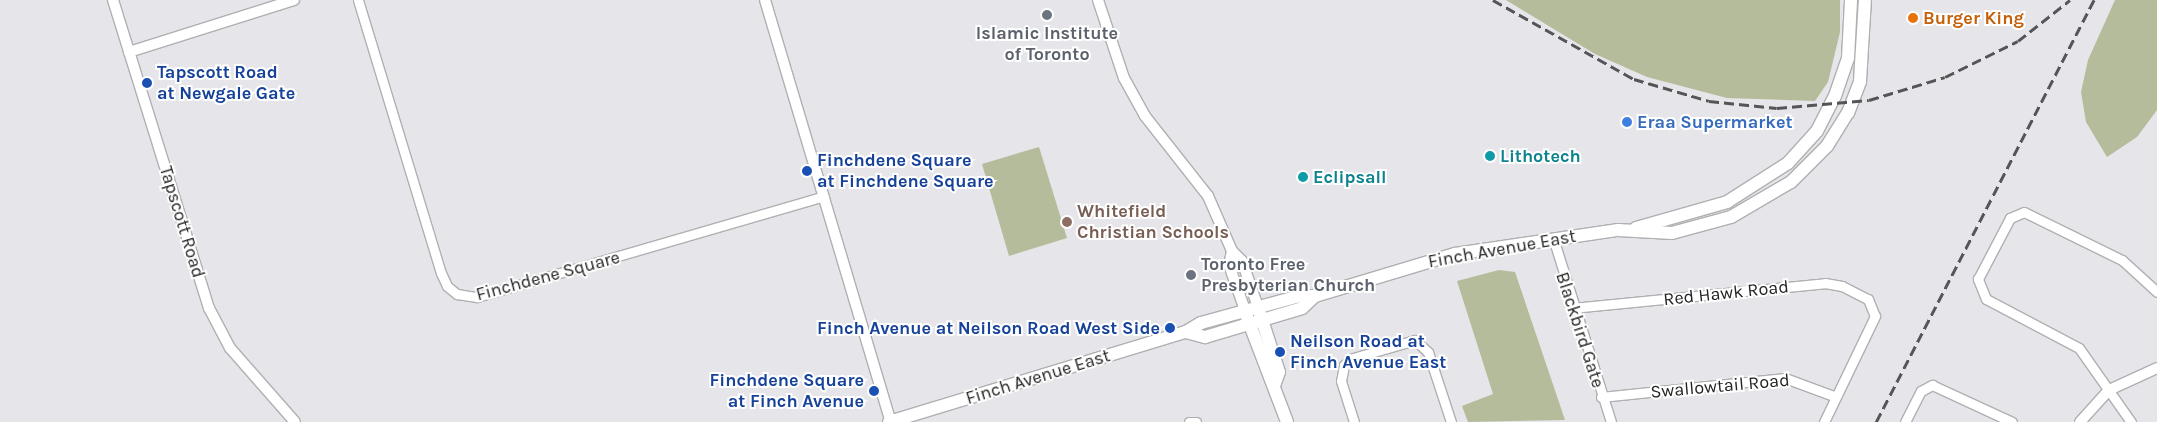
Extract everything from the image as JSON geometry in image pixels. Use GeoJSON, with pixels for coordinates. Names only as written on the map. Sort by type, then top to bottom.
{"type":"FeatureCollection","features":[{"type":"Feature","properties":{"kind":"main road","name":"Finch Avenue East"},"geometry":{"type":"LineString","coordinates":[[890,422],[1186,332],[1201,323],[1258,306],[1315,296],[1454,254],[1553,238],[1634,229],[1727,202],[1788,163],[1817,132],[1835,96],[1848,58],[1851,0]]}},
{"type":"Feature","properties":{"kind":"main road","name":"Finch Avenue East"},"geometry":{"type":"LineString","coordinates":[[1634,229],[1672,233],[1731,217],[1791,182],[1821,152],[1848,113],[1860,81],[1865,0]]}},
{"type":"Feature","properties":{"kind":"main road","name":"Finch Avenue East"},"geometry":{"type":"LineString","coordinates":[[1186,332],[1205,337],[1302,308],[1315,296]]}},
{"type":"Feature","properties":{"kind":"main road"},"geometry":{"type":"LineString","coordinates":[[1258,306],[1279,372],[1274,386]]}},
{"type":"Feature","properties":{"kind":"main road"},"geometry":{"type":"LineString","coordinates":[[1245,310],[1266,376],[1274,386],[1287,422]]}},
{"type":"Feature","properties":{"kind":"street","name":"Tapscott Road"},"geometry":{"type":"LineString","coordinates":[[113,0],[209,308],[230,348],[295,422]]}},
{"type":"Feature","properties":{"kind":"street"},"geometry":{"type":"LineString","coordinates":[[129,52],[294,0]]}},
{"type":"Feature","properties":{"kind":"street","name":"Finchdene Square"},"geometry":{"type":"LineString","coordinates":[[358,0],[441,272],[447,286],[457,294],[477,297],[824,196]]}},
{"type":"Feature","properties":{"kind":"street"},"geometry":{"type":"LineString","coordinates":[[765,0],[890,422]]}},
{"type":"Feature","properties":{"kind":"street"},"geometry":{"type":"LineString","coordinates":[[1098,0],[1128,86],[1145,116],[1208,196],[1232,251],[1242,261],[1258,306]]}},
{"type":"Feature","properties":{"kind":"street"},"geometry":{"type":"LineString","coordinates":[[2131,422],[2079,348],[1986,299],[1978,279],[2010,218],[2024,212],[2122,260],[2157,292]]}},
{"type":"Feature","properties":{"kind":"street","name":"Blackbird Gate"},"geometry":{"type":"LineString","coordinates":[[1553,238],[1572,308],[1611,422]]}},
{"type":"Feature","properties":{"kind":"street"},"geometry":{"type":"LineString","coordinates":[[1232,251],[1229,266],[1245,310]]}},
{"type":"Feature","properties":{"kind":"street","name":"Red Hawk Road"},"geometry":{"type":"LineString","coordinates":[[1572,308],[1825,283],[1842,286],[1873,304],[1876,316],[1836,398]]}},
{"type":"Feature","properties":{"kind":"street"},"geometry":{"type":"LineString","coordinates":[[1354,422],[1341,381],[1344,365],[1352,358],[1415,340],[1428,352],[1451,422]]}},
{"type":"Feature","properties":{"kind":"street"},"geometry":{"type":"LineString","coordinates":[[2080,422],[2109,390],[2157,368]]}},
{"type":"Feature","properties":{"kind":"street","name":"Swallowtail Road"},"geometry":{"type":"LineString","coordinates":[[1601,397],[1785,378],[1836,398]]}},
{"type":"Feature","properties":{"kind":"street"},"geometry":{"type":"LineString","coordinates":[[1905,422],[1921,391],[1932,385],[2012,422]]}},
{"type":"Feature","properties":{"kind":"street"},"geometry":{"type":"LineString","coordinates":[[1824,422],[1836,398]]}},
{"type":"Feature","properties":{"kind":"street"},"geometry":{"type":"LineString","coordinates":[[1189,422],[1196,422]]}},
{"type":"Feature","properties":{"kind":"green space"},"geometry":{"type":"Polygon","coordinates":[[[1506,0],[1840,0],[1840,32],[1828,82],[1815,101],[1727,98],[1647,77],[1595,54],[1506,0]]]}},
{"type":"Feature","properties":{"kind":"green space"},"geometry":{"type":"Polygon","coordinates":[[[2115,0],[2157,0],[2157,110],[2137,137],[2107,157],[2086,122],[2081,92],[2088,60],[2115,0]]]}},
{"type":"Feature","properties":{"kind":"green space"},"geometry":{"type":"Polygon","coordinates":[[[1039,147],[1067,238],[1009,256],[982,164],[1039,147]]]}},
{"type":"Feature","properties":{"kind":"green space"},"geometry":{"type":"Polygon","coordinates":[[[1499,270],[1515,272],[1565,420],[1468,422],[1462,406],[1493,394],[1457,281],[1499,270]]]}},
{"type":"Feature","properties":{"kind":"railway"},"geometry":{"type":"LineString","coordinates":[[1493,0],[1634,79],[1709,101],[1777,108],[1869,100],[1945,77],[2018,41],[2070,0]]}},
{"type":"Feature","properties":{"kind":"railway"},"geometry":{"type":"LineString","coordinates":[[1876,422],[2094,0]]}},
{"type":"Feature","properties":{"kind":"place","name":"Islamic Institute of Toronto"},"geometry":{"type":"Point","coordinates":[1047,15]}},
{"type":"Feature","properties":{"kind":"place","name":"Burger King"},"geometry":{"type":"Point","coordinates":[1913,18]}},
{"type":"Feature","properties":{"kind":"place","name":"Tapscott Road at Newgale Gate"},"geometry":{"type":"Point","coordinates":[147,83]}},
{"type":"Feature","properties":{"kind":"place","name":"Eraa Supermarket"},"geometry":{"type":"Point","coordinates":[1627,122]}},
{"type":"Feature","properties":{"kind":"place","name":"Lithotech"},"geometry":{"type":"Point","coordinates":[1490,156]}},
{"type":"Feature","properties":{"kind":"place","name":"Finchdene Square at Finchdene Square"},"geometry":{"type":"Point","coordinates":[807,171]}},
{"type":"Feature","properties":{"kind":"place","name":"Eclipsall"},"geometry":{"type":"Point","coordinates":[1303,177]}},
{"type":"Feature","properties":{"kind":"place","name":"Whitefield Christian Schools"},"geometry":{"type":"Point","coordinates":[1067,222]}},
{"type":"Feature","properties":{"kind":"place","name":"Toronto Free Presbyterian Church"},"geometry":{"type":"Point","coordinates":[1191,275]}},
{"type":"Feature","properties":{"kind":"place","name":"Finch Avenue at Neilson Road West Side"},"geometry":{"type":"Point","coordinates":[1170,328]}},
{"type":"Feature","properties":{"kind":"place","name":"Neilson Road at Finch Avenue East"},"geometry":{"type":"Point","coordinates":[1280,352]}},
{"type":"Feature","properties":{"kind":"place","name":"Finchdene Square at Finch Avenue"},"geometry":{"type":"Point","coordinates":[874,391]}}]}
